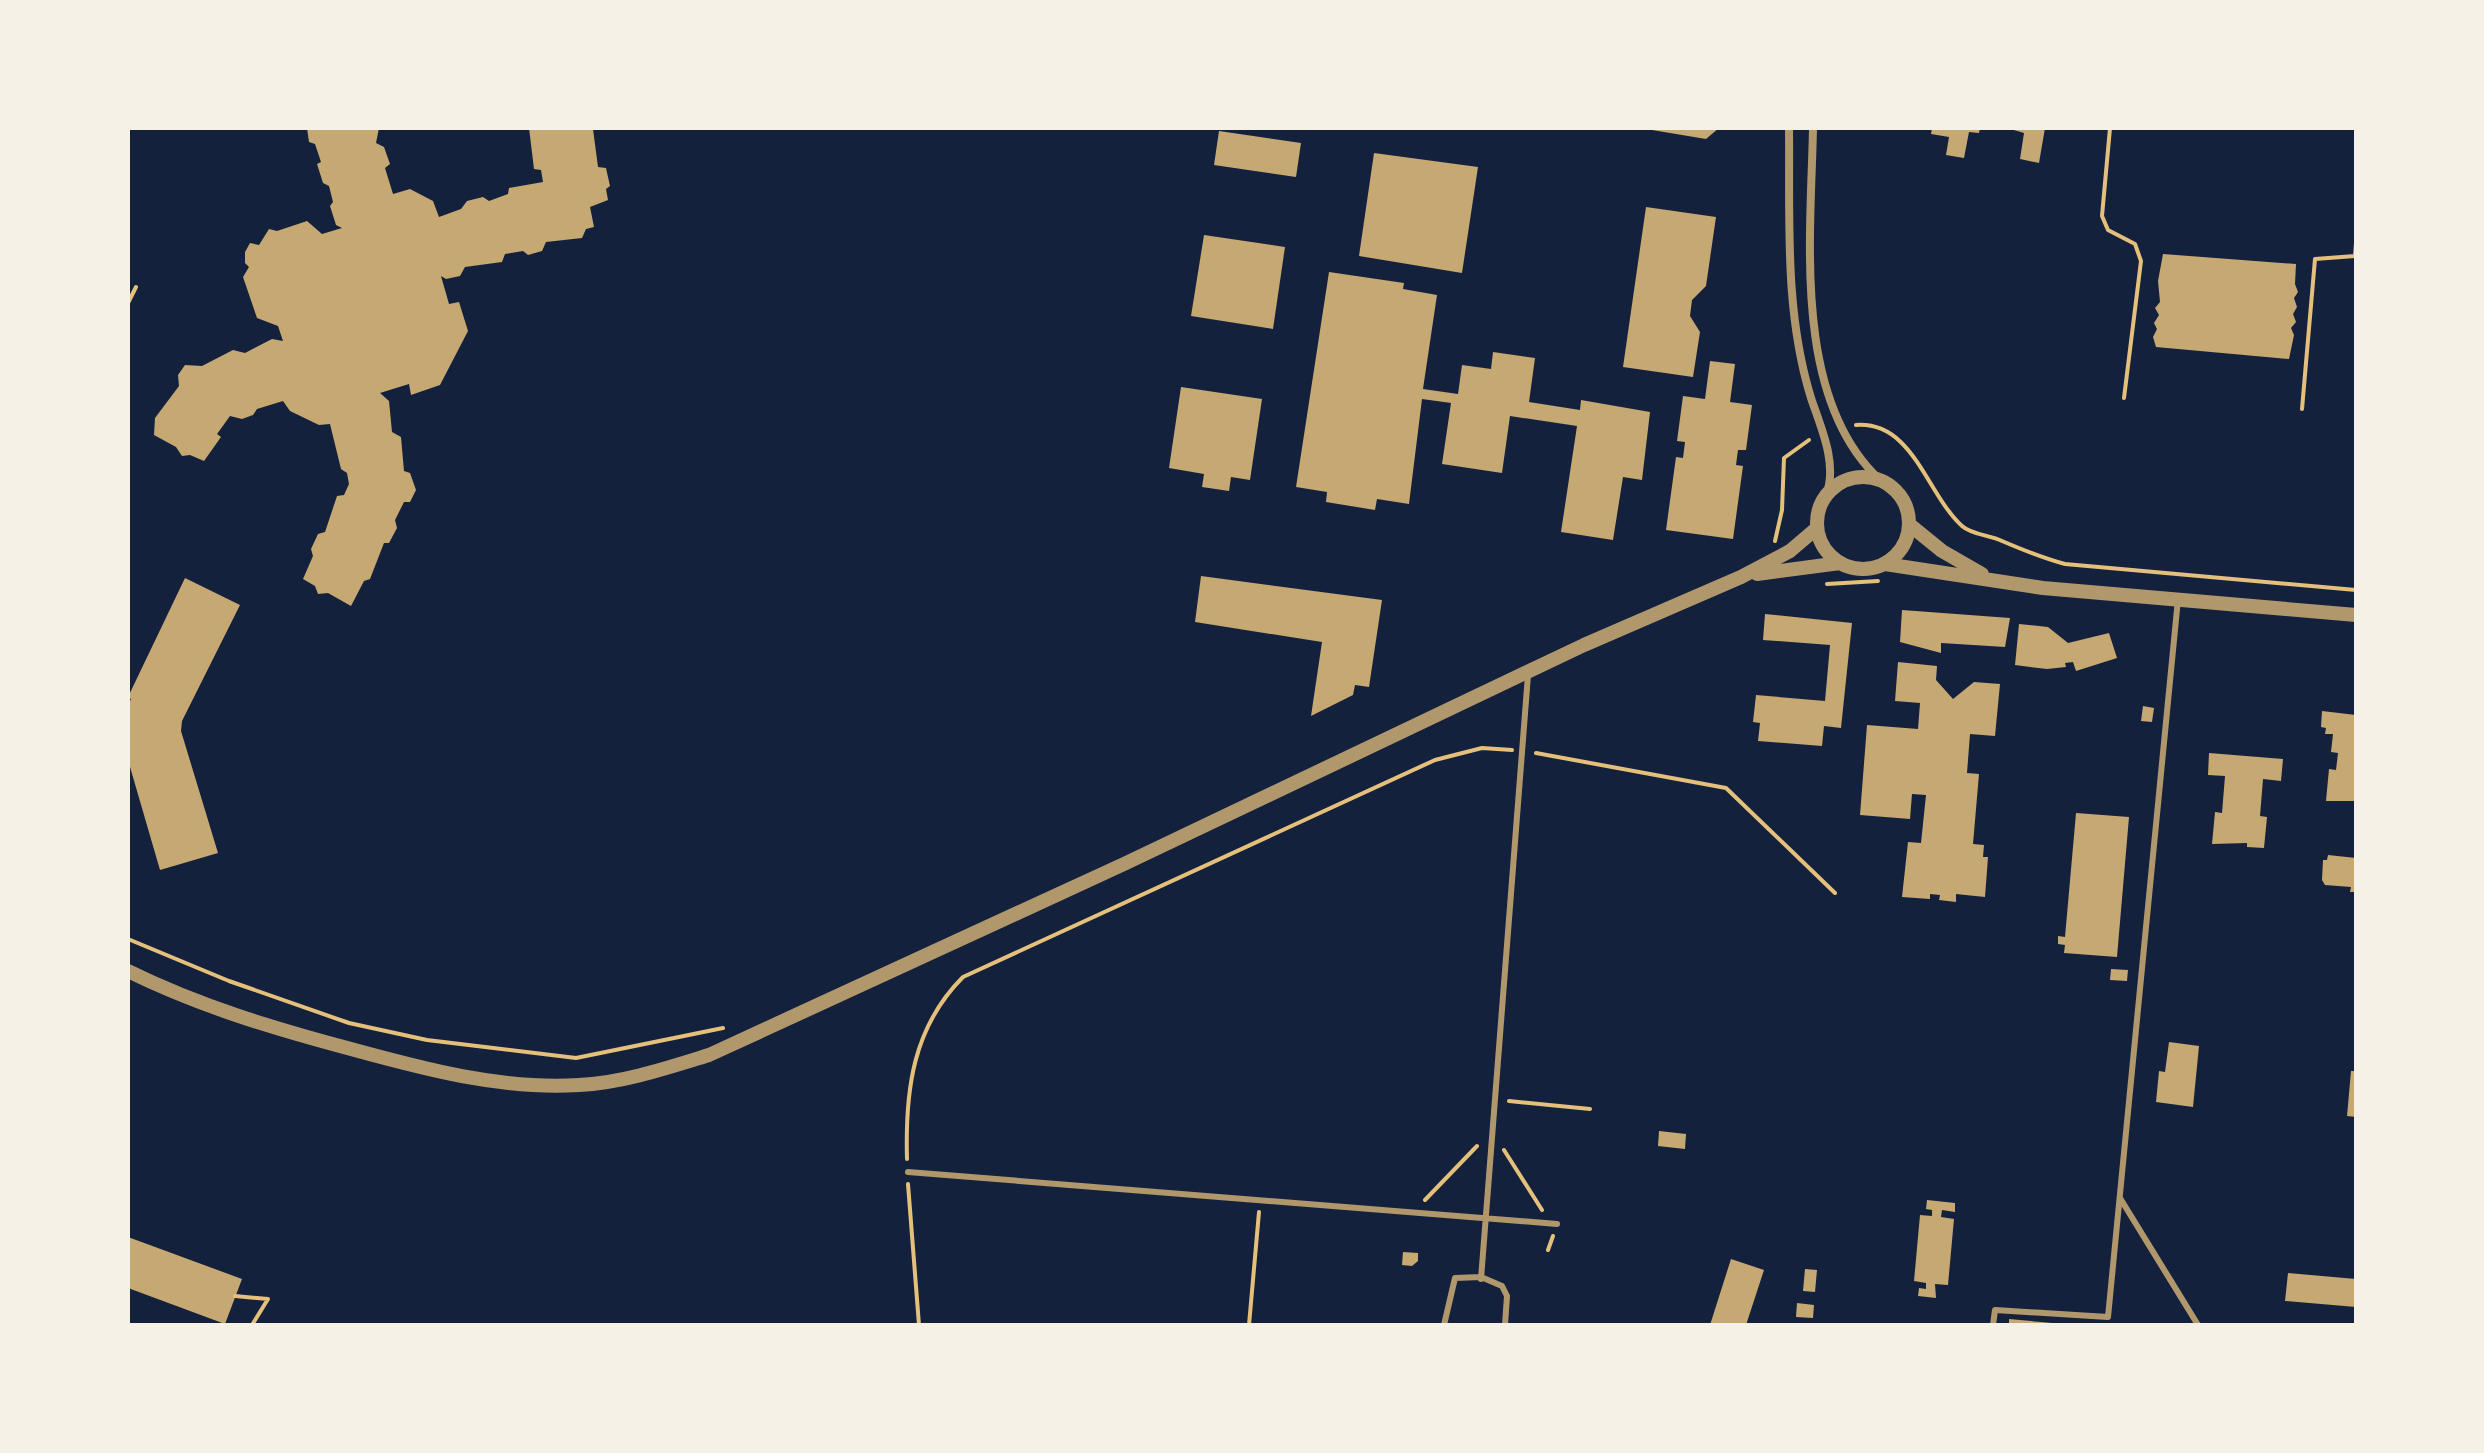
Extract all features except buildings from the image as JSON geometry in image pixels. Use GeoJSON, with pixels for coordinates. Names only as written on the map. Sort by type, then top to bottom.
{"type":"FeatureCollection","features":[{"type":"Feature","properties":{"kind":"street"},"geometry":{"type":"LineString","coordinates":[[1789,128],[1794,314],[1803,372],[1823,434],[1832,478],[1819,508],[1817,528],[1825,548],[1840,563]]}},
{"type":"Feature","properties":{"kind":"street"},"geometry":{"type":"LineString","coordinates":[[1813,128],[1812,312],[1818,359],[1844,428],[1879,479],[1901,495],[1910,525],[1942,551],[1994,581]]}},
{"type":"Feature","properties":{"kind":"street"},"geometry":{"type":"LineString","coordinates":[[1827,493],[1851,478],[1879,479]]}},
{"type":"Feature","properties":{"kind":"street"},"geometry":{"type":"LineString","coordinates":[[1885,564],[1902,549],[1910,525]]}},
{"type":"Feature","properties":{"kind":"street"},"geometry":{"type":"LineString","coordinates":[[128,971],[178,996],[300,1036],[422,1069],[534,1085],[580,1085],[661,1070],[709,1055],[1090,880],[1528,671],[1741,577],[1790,551],[1817,528]]}},
{"type":"Feature","properties":{"kind":"street"},"geometry":{"type":"LineString","coordinates":[[1741,577],[1797,566],[1840,563],[1860,569],[1885,564],[1994,581],[2356,615]]}},
{"type":"Feature","properties":{"kind":"lane"},"geometry":{"type":"LineString","coordinates":[[1993,1325],[1995,1310],[2108,1317],[2178,599]]}},
{"type":"Feature","properties":{"kind":"lane"},"geometry":{"type":"LineString","coordinates":[[1481,1278],[1528,671]]}},
{"type":"Feature","properties":{"kind":"lane"},"geometry":{"type":"LineString","coordinates":[[908,1172],[1557,1224]]}},
{"type":"Feature","properties":{"kind":"lane"},"geometry":{"type":"LineString","coordinates":[[2120,1198],[2198,1325]]}},
{"type":"Feature","properties":{"kind":"lane"},"geometry":{"type":"LineString","coordinates":[[1444,1325],[1455,1278],[1481,1278],[1502,1286],[1507,1296],[1505,1325]]}},
{"type":"Feature","properties":{"kind":"path"},"geometry":{"type":"LineString","coordinates":[[2110,128],[2102,216],[2108,230],[2135,244],[2141,261],[2124,398]]}},
{"type":"Feature","properties":{"kind":"path"},"geometry":{"type":"LineString","coordinates":[[2302,409],[2315,259],[2355,256],[2356,243]]}},
{"type":"Feature","properties":{"kind":"path"},"geometry":{"type":"LineString","coordinates":[[128,303],[136,287]]}},
{"type":"Feature","properties":{"kind":"path"},"geometry":{"type":"LineString","coordinates":[[1844,428],[1868,424],[1894,433],[1963,527],[2003,541],[2019,551],[2065,564],[2356,590]]}},
{"type":"Feature","properties":{"kind":"path"},"geometry":{"type":"LineString","coordinates":[[1775,542],[1782,510],[1784,458],[1801,443],[1823,434]]}},
{"type":"Feature","properties":{"kind":"path"},"geometry":{"type":"LineString","coordinates":[[1816,582],[1852,584],[1886,580]]}},
{"type":"Feature","properties":{"kind":"path"},"geometry":{"type":"LineString","coordinates":[[919,1325],[908,1172],[911,1072],[940,999],[963,977],[1435,760],[1482,748],[1522,750],[1726,788],[1835,893]]}},
{"type":"Feature","properties":{"kind":"path"},"geometry":{"type":"LineString","coordinates":[[128,939],[229,981],[349,1023],[427,1040],[515,1053],[576,1058],[734,1026]]}},
{"type":"Feature","properties":{"kind":"path"},"geometry":{"type":"LineString","coordinates":[[1495,1100],[1590,1109]]}},
{"type":"Feature","properties":{"kind":"path"},"geometry":{"type":"LineString","coordinates":[[1249,1325],[1260,1201]]}},
{"type":"Feature","properties":{"kind":"path"},"geometry":{"type":"LineString","coordinates":[[235,1296],[268,1299],[252,1325]]}}]}
